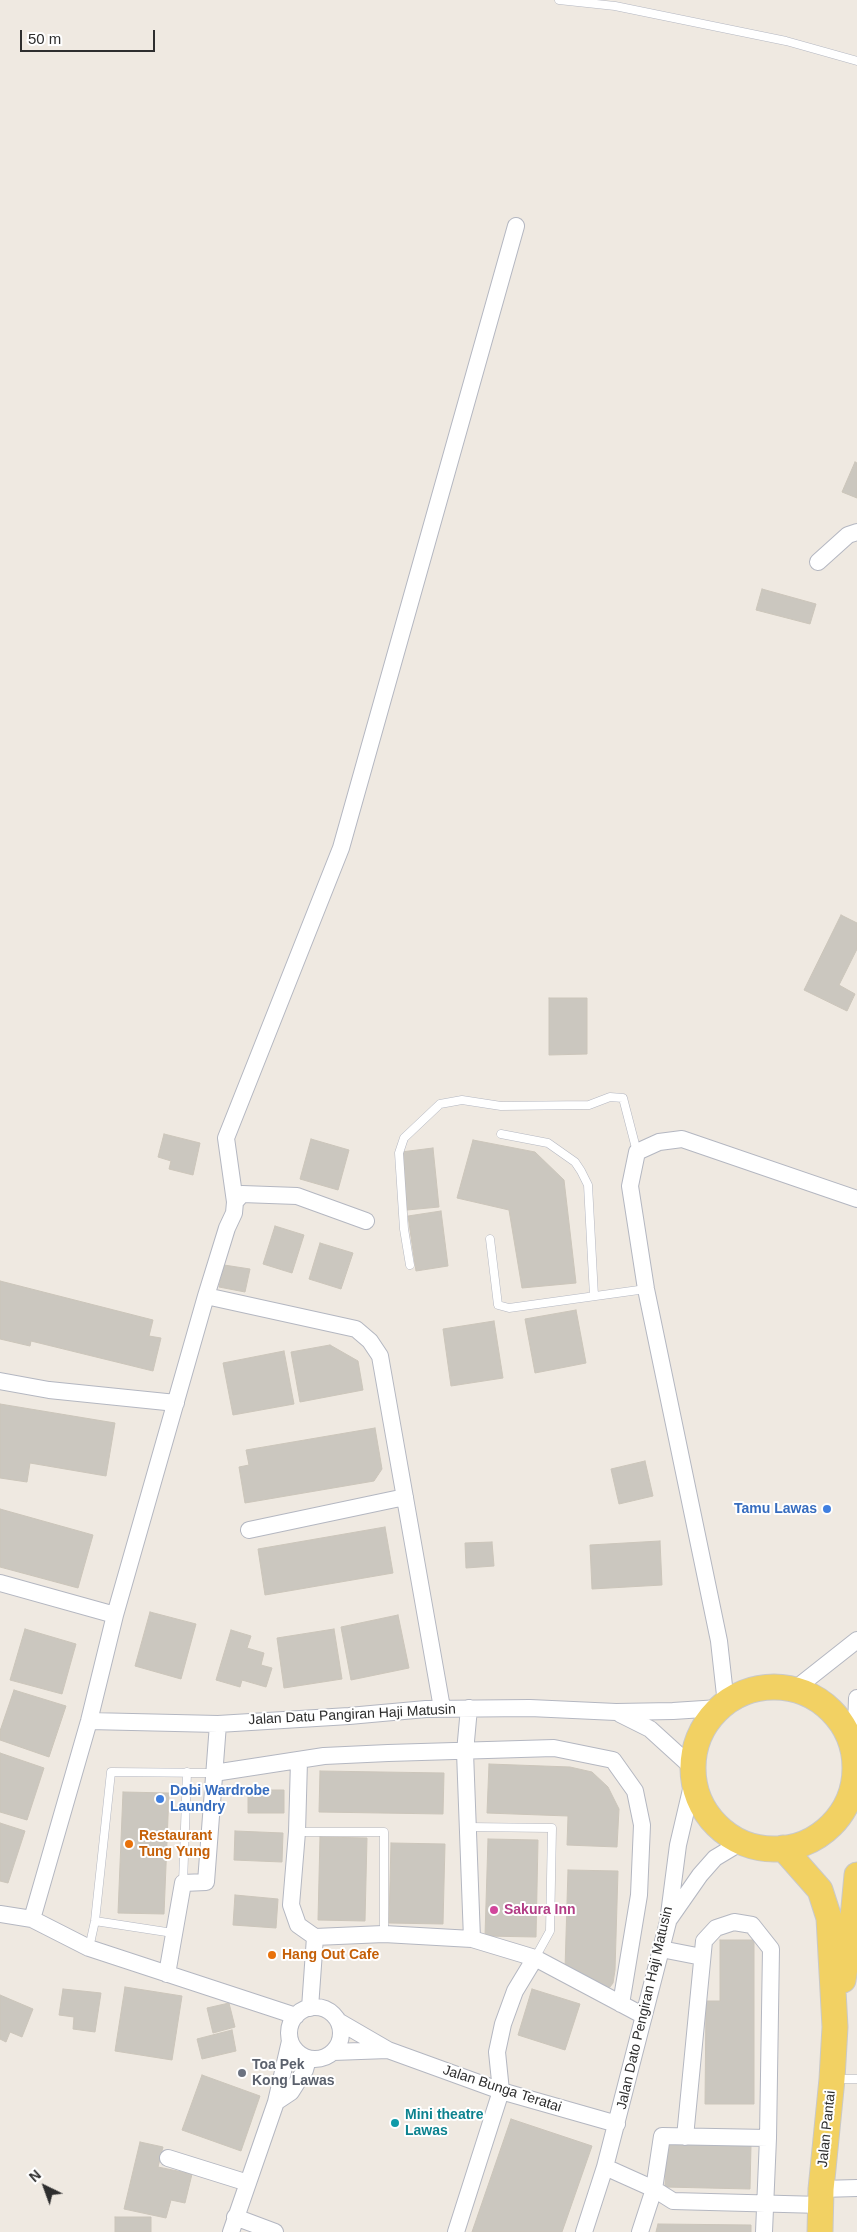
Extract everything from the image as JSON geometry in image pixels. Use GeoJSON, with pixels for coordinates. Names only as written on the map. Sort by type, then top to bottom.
{"type":"FeatureCollection","features":[{"type":"Feature","properties":{"kind":"main road"},"geometry":{"type":"LineString","coordinates":[[768,1687],[795,1689],[820,1700],[840,1719],[852,1743],[856,1756],[856,1770],[852,1790],[837,1820],[817,1837],[793,1848],[766,1850],[740,1843],[718,1828],[702,1807],[693,1775],[694,1755],[702,1730],[722,1706],[742,1693],[768,1687]]}},
{"type":"Feature","properties":{"kind":"main road"},"geometry":{"type":"LineString","coordinates":[[852,1790],[857,1815]]}},
{"type":"Feature","properties":{"kind":"main road","name":"Jalan Pantai"},"geometry":{"type":"LineString","coordinates":[[783,1848],[820,1890],[829,1918],[834,2027],[832,2079],[821,2197],[820,2232]]}},
{"type":"Feature","properties":{"kind":"main road","name":"Jalan Pantai"},"geometry":{"type":"LineString","coordinates":[[834,2027],[851,1963],[857,1875]]}},
{"type":"Feature","properties":{"kind":"street"},"geometry":{"type":"LineString","coordinates":[[32,1919],[88,1721],[115,1615],[206,1296],[227,1228],[234,1213],[235,1202],[226,1138],[342,848],[516,226]]}},
{"type":"Feature","properties":{"kind":"street"},"geometry":{"type":"LineString","coordinates":[[818,562],[848,535],[857,532]]}},
{"type":"Feature","properties":{"kind":"street"},"geometry":{"type":"LineString","coordinates":[[722,1706],[719,1641],[646,1289],[630,1186],[637,1152],[659,1142],[682,1139],[857,1199]]}},
{"type":"Feature","properties":{"kind":"street"},"geometry":{"type":"LineString","coordinates":[[235,1202],[242,1194],[297,1196],[366,1221]]}},
{"type":"Feature","properties":{"kind":"street"},"geometry":{"type":"LineString","coordinates":[[206,1296],[356,1329],[370,1341],[380,1356],[442,1708]]}},
{"type":"Feature","properties":{"kind":"street"},"geometry":{"type":"LineString","coordinates":[[0,1381],[49,1390],[176,1403]]}},
{"type":"Feature","properties":{"kind":"street"},"geometry":{"type":"LineString","coordinates":[[249,1530],[405,1498]]}},
{"type":"Feature","properties":{"kind":"street"},"geometry":{"type":"LineString","coordinates":[[0,1583],[115,1615]]}},
{"type":"Feature","properties":{"kind":"street"},"geometry":{"type":"LineString","coordinates":[[795,1689],[857,1640]]}},
{"type":"Feature","properties":{"kind":"street"},"geometry":{"type":"LineString","coordinates":[[856,1756],[857,1698]]}},
{"type":"Feature","properties":{"kind":"street","name":"Jalan Datu Pangiran Haji Matusin"},"geometry":{"type":"LineString","coordinates":[[88,1721],[218,1724],[442,1708],[530,1708],[616,1712],[673,1711],[722,1706]]}},
{"type":"Feature","properties":{"kind":"street"},"geometry":{"type":"LineString","coordinates":[[470,1708],[466,1752],[472,1939]]}},
{"type":"Feature","properties":{"kind":"street"},"geometry":{"type":"LineString","coordinates":[[616,1712],[650,1729],[693,1775]]}},
{"type":"Feature","properties":{"kind":"street"},"geometry":{"type":"LineString","coordinates":[[167,1974],[183,1883],[206,1882],[218,1724]]}},
{"type":"Feature","properties":{"kind":"street"},"geometry":{"type":"LineString","coordinates":[[214,1773],[324,1756],[388,1753],[554,1748],[613,1760],[635,1791],[642,1825],[638,1895],[620,2004]]}},
{"type":"Feature","properties":{"kind":"street"},"geometry":{"type":"LineString","coordinates":[[299,1761],[297,1832],[291,1905],[298,1925],[315,1938],[384,1934],[472,1939],[535,1958],[644,2016]]}},
{"type":"Feature","properties":{"kind":"street","name":"Jalan Dato Pengiran Haji Matusin"},"geometry":{"type":"LineString","coordinates":[[584,2232],[617,2124],[668,1922],[678,1845],[693,1775]]}},
{"type":"Feature","properties":{"kind":"street"},"geometry":{"type":"LineString","coordinates":[[668,1922],[700,1875],[715,1858],[740,1843]]}},
{"type":"Feature","properties":{"kind":"street"},"geometry":{"type":"LineString","coordinates":[[0,1914],[32,1919],[89,1948],[167,1974],[303,2012],[326,2010],[338,2021],[388,2050]]}},
{"type":"Feature","properties":{"kind":"street"},"geometry":{"type":"LineString","coordinates":[[685,2137],[704,1941],[716,1928],[734,1922],[752,1925],[771,1949],[768,2138],[764,2232]]}},
{"type":"Feature","properties":{"kind":"street"},"geometry":{"type":"LineString","coordinates":[[275,2232],[233,2224],[276,2102],[290,2041],[291,2023],[303,2012],[315,1938]]}},
{"type":"Feature","properties":{"kind":"street"},"geometry":{"type":"LineString","coordinates":[[661,1949],[702,1957]]}},
{"type":"Feature","properties":{"kind":"street"},"geometry":{"type":"LineString","coordinates":[[456,2232],[501,2091],[497,2052],[504,2024],[515,1991],[535,1958]]}},
{"type":"Feature","properties":{"kind":"street"},"geometry":{"type":"LineString","coordinates":[[290,2041],[294,2049],[308,2059],[326,2057],[333,2052],[341,2037],[338,2021]]}},
{"type":"Feature","properties":{"kind":"street"},"geometry":{"type":"LineString","coordinates":[[333,2052],[388,2050]]}},
{"type":"Feature","properties":{"kind":"street","name":"Jalan Bunga Teratai"},"geometry":{"type":"LineString","coordinates":[[388,2050],[501,2091],[617,2124]]}},
{"type":"Feature","properties":{"kind":"street"},"geometry":{"type":"LineString","coordinates":[[276,2102],[291,2092],[305,2070],[308,2059]]}},
{"type":"Feature","properties":{"kind":"street"},"geometry":{"type":"LineString","coordinates":[[640,2232],[654,2189],[662,2136],[768,2138]]}},
{"type":"Feature","properties":{"kind":"street"},"geometry":{"type":"LineString","coordinates":[[168,2158],[248,2183]]}},
{"type":"Feature","properties":{"kind":"street"},"geometry":{"type":"LineString","coordinates":[[605,2167],[654,2189],[674,2201],[765,2204],[821,2197],[857,2188]]}},
{"type":"Feature","properties":{"kind":"lane"},"geometry":{"type":"LineString","coordinates":[[559,0],[615,6],[786,41],[857,61]]}},
{"type":"Feature","properties":{"kind":"lane"},"geometry":{"type":"LineString","coordinates":[[410,1265],[404,1229],[399,1154],[404,1138],[440,1104],[462,1100],[501,1106],[589,1105],[610,1097],[623,1098],[637,1152]]}},
{"type":"Feature","properties":{"kind":"lane"},"geometry":{"type":"LineString","coordinates":[[501,1134],[548,1143],[575,1162],[581,1171],[588,1185],[594,1296]]}},
{"type":"Feature","properties":{"kind":"lane"},"geometry":{"type":"LineString","coordinates":[[490,1239],[498,1305],[509,1308],[646,1289]]}},
{"type":"Feature","properties":{"kind":"lane"},"geometry":{"type":"LineString","coordinates":[[89,1948],[95,1921],[111,1772],[214,1773]]}},
{"type":"Feature","properties":{"kind":"lane"},"geometry":{"type":"LineString","coordinates":[[183,1883],[187,1772]]}},
{"type":"Feature","properties":{"kind":"lane"},"geometry":{"type":"LineString","coordinates":[[468,1827],[552,1828],[550,1931],[535,1958]]}},
{"type":"Feature","properties":{"kind":"lane"},"geometry":{"type":"LineString","coordinates":[[297,1832],[384,1832],[384,1934]]}},
{"type":"Feature","properties":{"kind":"lane"},"geometry":{"type":"LineString","coordinates":[[95,1921],[173,1934]]}},
{"type":"Feature","properties":{"kind":"lane"},"geometry":{"type":"LineString","coordinates":[[832,2079],[857,2079]]}},
{"type":"Feature","properties":{"kind":"building"},"geometry":{"type":"Polygon","coordinates":[[[855,462],[857,463],[857,498],[842,492],[855,462]]]}},
{"type":"Feature","properties":{"kind":"building"},"geometry":{"type":"Polygon","coordinates":[[[762,589],[816,604],[810,624],[756,610],[762,589]]]}},
{"type":"Feature","properties":{"kind":"building"},"geometry":{"type":"Polygon","coordinates":[[[841,915],[857,923],[857,949],[839,985],[855,994],[847,1011],[804,990],[841,915]]]}},
{"type":"Feature","properties":{"kind":"building"},"geometry":{"type":"Polygon","coordinates":[[[549,998],[587,998],[587,1054],[549,1055],[549,998]]]}},
{"type":"Feature","properties":{"kind":"building"},"geometry":{"type":"Polygon","coordinates":[[[164,1134],[200,1143],[193,1175],[169,1169],[171,1161],[158,1157],[164,1134]]]}},
{"type":"Feature","properties":{"kind":"building"},"geometry":{"type":"Polygon","coordinates":[[[311,1139],[349,1150],[338,1190],[300,1179],[311,1139]]]}},
{"type":"Feature","properties":{"kind":"building"},"geometry":{"type":"Polygon","coordinates":[[[473,1140],[535,1152],[564,1180],[576,1283],[522,1288],[509,1210],[457,1198],[473,1140]]]}},
{"type":"Feature","properties":{"kind":"building"},"geometry":{"type":"Polygon","coordinates":[[[433,1148],[439,1207],[407,1210],[401,1152],[433,1148]]]}},
{"type":"Feature","properties":{"kind":"building"},"geometry":{"type":"Polygon","coordinates":[[[441,1211],[448,1266],[416,1271],[408,1216],[441,1211]]]}},
{"type":"Feature","properties":{"kind":"building"},"geometry":{"type":"Polygon","coordinates":[[[275,1226],[304,1235],[292,1273],[263,1264],[275,1226]]]}},
{"type":"Feature","properties":{"kind":"building"},"geometry":{"type":"Polygon","coordinates":[[[320,1243],[353,1253],[341,1289],[309,1279],[320,1243]]]}},
{"type":"Feature","properties":{"kind":"building"},"geometry":{"type":"Polygon","coordinates":[[[224,1265],[250,1269],[245,1292],[219,1287],[224,1265]]]}},
{"type":"Feature","properties":{"kind":"building"},"geometry":{"type":"Polygon","coordinates":[[[0,1281],[153,1320],[149,1336],[161,1338],[153,1371],[31,1341],[30,1346],[0,1339],[0,1281]]]}},
{"type":"Feature","properties":{"kind":"building"},"geometry":{"type":"Polygon","coordinates":[[[576,1310],[586,1363],[535,1373],[525,1319],[576,1310]]]}},
{"type":"Feature","properties":{"kind":"building"},"geometry":{"type":"Polygon","coordinates":[[[494,1321],[503,1378],[451,1386],[443,1329],[494,1321]]]}},
{"type":"Feature","properties":{"kind":"building"},"geometry":{"type":"Polygon","coordinates":[[[330,1345],[358,1361],[363,1390],[300,1402],[291,1352],[330,1345]]]}},
{"type":"Feature","properties":{"kind":"building"},"geometry":{"type":"Polygon","coordinates":[[[284,1351],[294,1404],[233,1415],[223,1363],[284,1351]]]}},
{"type":"Feature","properties":{"kind":"building"},"geometry":{"type":"Polygon","coordinates":[[[0,1404],[115,1423],[106,1476],[30,1463],[27,1482],[0,1478],[0,1404]]]}},
{"type":"Feature","properties":{"kind":"building"},"geometry":{"type":"Polygon","coordinates":[[[375,1428],[382,1469],[374,1481],[245,1503],[239,1467],[249,1465],[246,1450],[375,1428]]]}},
{"type":"Feature","properties":{"kind":"building"},"geometry":{"type":"Polygon","coordinates":[[[645,1461],[653,1496],[619,1504],[611,1469],[645,1461]]]}},
{"type":"Feature","properties":{"kind":"building"},"geometry":{"type":"Polygon","coordinates":[[[0,1509],[93,1535],[78,1588],[0,1567],[0,1509]]]}},
{"type":"Feature","properties":{"kind":"building"},"geometry":{"type":"Polygon","coordinates":[[[385,1527],[393,1573],[265,1595],[258,1549],[385,1527]]]}},
{"type":"Feature","properties":{"kind":"building"},"geometry":{"type":"Polygon","coordinates":[[[660,1541],[662,1585],[592,1589],[590,1545],[660,1541]]]}},
{"type":"Feature","properties":{"kind":"building"},"geometry":{"type":"Polygon","coordinates":[[[492,1542],[494,1566],[466,1568],[465,1543],[492,1542]]]}},
{"type":"Feature","properties":{"kind":"building"},"geometry":{"type":"Polygon","coordinates":[[[150,1612],[196,1624],[181,1679],[135,1666],[150,1612]]]}},
{"type":"Feature","properties":{"kind":"building"},"geometry":{"type":"Polygon","coordinates":[[[398,1615],[409,1668],[351,1680],[341,1627],[398,1615]]]}},
{"type":"Feature","properties":{"kind":"building"},"geometry":{"type":"Polygon","coordinates":[[[25,1629],[76,1644],[62,1694],[10,1680],[25,1629]]]}},
{"type":"Feature","properties":{"kind":"building"},"geometry":{"type":"Polygon","coordinates":[[[334,1629],[342,1679],[284,1688],[277,1638],[334,1629]]]}},
{"type":"Feature","properties":{"kind":"building"},"geometry":{"type":"Polygon","coordinates":[[[231,1630],[251,1636],[247,1648],[264,1653],[261,1665],[272,1668],[266,1687],[242,1680],[240,1687],[216,1680],[231,1630]]]}},
{"type":"Feature","properties":{"kind":"building"},"geometry":{"type":"Polygon","coordinates":[[[14,1690],[66,1706],[49,1757],[0,1740],[0,1731],[14,1690]]]}},
{"type":"Feature","properties":{"kind":"building"},"geometry":{"type":"Polygon","coordinates":[[[0,1753],[44,1768],[27,1820],[0,1812],[0,1753]]]}},
{"type":"Feature","properties":{"kind":"building"},"geometry":{"type":"Polygon","coordinates":[[[489,1764],[570,1767],[592,1772],[608,1787],[619,1809],[617,1847],[567,1845],[568,1816],[487,1813],[489,1764]]]}},
{"type":"Feature","properties":{"kind":"building"},"geometry":{"type":"Polygon","coordinates":[[[320,1771],[444,1773],[443,1814],[319,1812],[320,1771]]]}},
{"type":"Feature","properties":{"kind":"building"},"geometry":{"type":"Polygon","coordinates":[[[248,1790],[284,1790],[284,1813],[248,1813],[248,1790]]]}},
{"type":"Feature","properties":{"kind":"building"},"geometry":{"type":"Polygon","coordinates":[[[123,1792],[169,1793],[164,1914],[118,1913],[123,1792]]]}},
{"type":"Feature","properties":{"kind":"building"},"geometry":{"type":"Polygon","coordinates":[[[0,1823],[25,1831],[8,1883],[0,1881],[0,1823]]]}},
{"type":"Feature","properties":{"kind":"building"},"geometry":{"type":"Polygon","coordinates":[[[235,1831],[283,1833],[282,1862],[234,1860],[235,1831]]]}},
{"type":"Feature","properties":{"kind":"building"},"geometry":{"type":"Polygon","coordinates":[[[320,1837],[367,1838],[365,1921],[318,1920],[320,1837]]]}},
{"type":"Feature","properties":{"kind":"building"},"geometry":{"type":"Polygon","coordinates":[[[488,1839],[538,1840],[536,1937],[485,1936],[488,1839]]]}},
{"type":"Feature","properties":{"kind":"building"},"geometry":{"type":"Polygon","coordinates":[[[391,1843],[445,1844],[443,1924],[389,1923],[391,1843]]]}},
{"type":"Feature","properties":{"kind":"building"},"geometry":{"type":"Polygon","coordinates":[[[568,1870],[618,1871],[615,1970],[613,1983],[607,1991],[565,1969],[568,1870]]]}},
{"type":"Feature","properties":{"kind":"building"},"geometry":{"type":"Polygon","coordinates":[[[235,1895],[278,1899],[276,1928],[233,1925],[235,1895]]]}},
{"type":"Feature","properties":{"kind":"building"},"geometry":{"type":"Polygon","coordinates":[[[720,1940],[754,1940],[754,2104],[705,2104],[706,2001],[720,2001],[720,1940]]]}},
{"type":"Feature","properties":{"kind":"building"},"geometry":{"type":"Polygon","coordinates":[[[125,1987],[182,1996],[172,2060],[115,2051],[125,1987]]]}},
{"type":"Feature","properties":{"kind":"building"},"geometry":{"type":"Polygon","coordinates":[[[63,1989],[101,1993],[95,2032],[73,2029],[74,2017],[59,2015],[63,1989]]]}},
{"type":"Feature","properties":{"kind":"building"},"geometry":{"type":"Polygon","coordinates":[[[532,1989],[580,2004],[565,2050],[518,2035],[532,1989]]]}},
{"type":"Feature","properties":{"kind":"building"},"geometry":{"type":"Polygon","coordinates":[[[0,1995],[33,2009],[22,2037],[10,2032],[6,2042],[0,2039],[0,1995]]]}},
{"type":"Feature","properties":{"kind":"building"},"geometry":{"type":"Polygon","coordinates":[[[229,2003],[235,2027],[213,2033],[207,2008],[229,2003]]]}},
{"type":"Feature","properties":{"kind":"building"},"geometry":{"type":"Polygon","coordinates":[[[232,2030],[236,2051],[202,2059],[197,2039],[232,2030]]]}},
{"type":"Feature","properties":{"kind":"building"},"geometry":{"type":"Polygon","coordinates":[[[202,2075],[260,2096],[241,2151],[182,2130],[202,2075]]]}},
{"type":"Feature","properties":{"kind":"building"},"geometry":{"type":"Polygon","coordinates":[[[511,2119],[592,2146],[562,2232],[472,2232],[511,2119]]]}},
{"type":"Feature","properties":{"kind":"building"},"geometry":{"type":"Polygon","coordinates":[[[140,2142],[163,2147],[158,2167],[192,2174],[185,2203],[171,2200],[166,2218],[124,2209],[140,2142]]]}},
{"type":"Feature","properties":{"kind":"building"},"geometry":{"type":"Polygon","coordinates":[[[666,2144],[751,2145],[750,2189],[665,2187],[666,2144]]]}},
{"type":"Feature","properties":{"kind":"building"},"geometry":{"type":"Polygon","coordinates":[[[115,2217],[151,2217],[151,2232],[115,2232],[115,2217]]]}},
{"type":"Feature","properties":{"kind":"building"},"geometry":{"type":"Polygon","coordinates":[[[658,2224],[751,2225],[751,2232],[656,2232],[658,2224]]]}},
{"type":"Feature","properties":{"kind":"place","name":"Tamu Lawas"},"geometry":{"type":"Point","coordinates":[827,1509]}},
{"type":"Feature","properties":{"kind":"place","name":"Dobi Wardrobe Laundry"},"geometry":{"type":"Point","coordinates":[160,1799]}},
{"type":"Feature","properties":{"kind":"place","name":"Restaurant Tung Yung"},"geometry":{"type":"Point","coordinates":[129,1844]}},
{"type":"Feature","properties":{"kind":"place","name":"Sakura Inn"},"geometry":{"type":"Point","coordinates":[494,1910]}},
{"type":"Feature","properties":{"kind":"place","name":"Hang Out Cafe"},"geometry":{"type":"Point","coordinates":[272,1955]}},
{"type":"Feature","properties":{"kind":"place","name":"Toa Pek Kong Lawas"},"geometry":{"type":"Point","coordinates":[242,2073]}},
{"type":"Feature","properties":{"kind":"place","name":"Mini theatre Lawas"},"geometry":{"type":"Point","coordinates":[395,2123]}}]}
